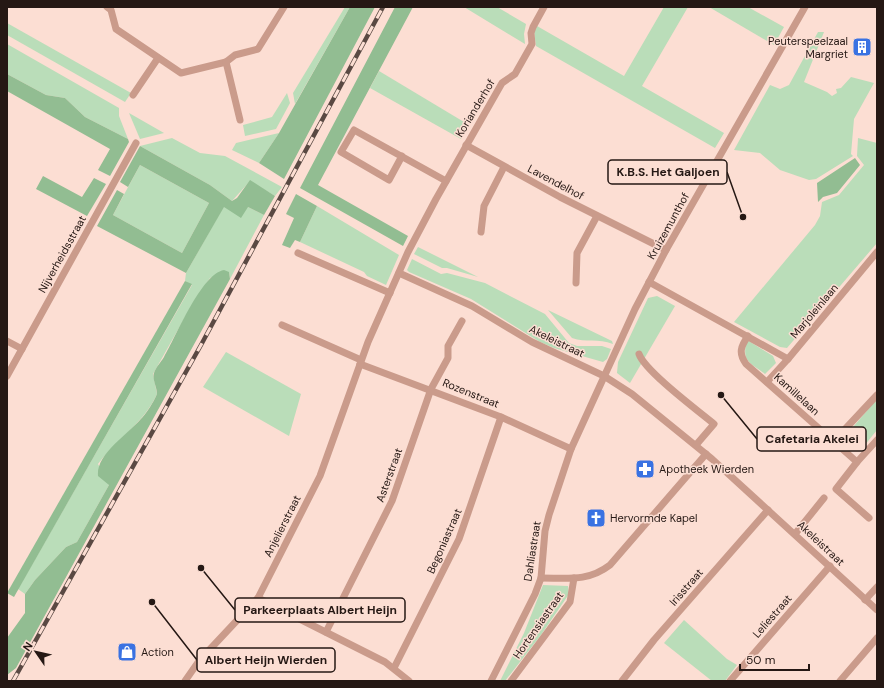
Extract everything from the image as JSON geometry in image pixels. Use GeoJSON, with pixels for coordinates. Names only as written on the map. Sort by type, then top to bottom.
{"type":"FeatureCollection","features":[{"type":"Feature","properties":{"kind":"street"},"geometry":{"type":"LineString","coordinates":[[107,7],[111,10],[116,29],[181,73],[226,62],[235,55],[258,49],[284,7]]}},
{"type":"Feature","properties":{"kind":"street","name":"Korianderhof"},"geometry":{"type":"LineString","coordinates":[[407,254],[466,145],[502,83],[515,74],[532,44],[531,33],[544,7]]}},
{"type":"Feature","properties":{"kind":"street","name":"Kruizemunthof"},"geometry":{"type":"LineString","coordinates":[[604,376],[666,250],[805,7]]}},
{"type":"Feature","properties":{"kind":"street"},"geometry":{"type":"LineString","coordinates":[[133,95],[158,58]]}},
{"type":"Feature","properties":{"kind":"street"},"geometry":{"type":"LineString","coordinates":[[226,62],[240,120]]}},
{"type":"Feature","properties":{"kind":"street"},"geometry":{"type":"LineString","coordinates":[[402,156],[389,180],[341,152],[354,130],[402,156],[446,181]]}},
{"type":"Feature","properties":{"kind":"street","name":"Nijverheidsstraat"},"geometry":{"type":"LineString","coordinates":[[7,376],[136,143]]}},
{"type":"Feature","properties":{"kind":"street","name":"Lavendelhof"},"geometry":{"type":"LineString","coordinates":[[466,145],[504,167],[597,216],[666,250]]}},
{"type":"Feature","properties":{"kind":"street"},"geometry":{"type":"LineString","coordinates":[[481,232],[484,206],[504,167]]}},
{"type":"Feature","properties":{"kind":"street"},"geometry":{"type":"LineString","coordinates":[[576,283],[577,253],[597,216]]}},
{"type":"Feature","properties":{"kind":"street","name":"Marjoleinlaan"},"geometry":{"type":"LineString","coordinates":[[767,382],[877,252]]}},
{"type":"Feature","properties":{"kind":"street"},"geometry":{"type":"LineString","coordinates":[[298,253],[390,293]]}},
{"type":"Feature","properties":{"kind":"street","name":"Anjelierstraat"},"geometry":{"type":"LineString","coordinates":[[185,681],[199,661],[258,598],[320,476],[361,362],[407,254]]}},
{"type":"Feature","properties":{"kind":"street","name":"Akeleistraat"},"geometry":{"type":"LineString","coordinates":[[399,273],[472,306],[532,342],[604,376],[632,394],[696,445],[877,610]]}},
{"type":"Feature","properties":{"kind":"street","name":"Kamillelaan"},"geometry":{"type":"LineString","coordinates":[[649,282],[788,359]]}},
{"type":"Feature","properties":{"kind":"street","name":"Asterstraat"},"geometry":{"type":"LineString","coordinates":[[326,632],[392,501],[431,389],[448,358],[448,346],[462,321]]}},
{"type":"Feature","properties":{"kind":"street"},"geometry":{"type":"LineString","coordinates":[[282,325],[361,362]]}},
{"type":"Feature","properties":{"kind":"street","name":"Kamillelaan"},"geometry":{"type":"LineString","coordinates":[[748,336],[740,350],[742,358],[833,442],[857,462]]}},
{"type":"Feature","properties":{"kind":"street"},"geometry":{"type":"LineString","coordinates":[[7,341],[22,349]]}},
{"type":"Feature","properties":{"kind":"street"},"geometry":{"type":"LineString","coordinates":[[638,354],[641,360],[651,370],[714,424],[696,445]]}},
{"type":"Feature","properties":{"kind":"street","name":"Rozenstraat"},"geometry":{"type":"LineString","coordinates":[[361,362],[501,417],[571,449]]}},
{"type":"Feature","properties":{"kind":"street","name":"Dahliastraat"},"geometry":{"type":"LineString","coordinates":[[491,681],[524,618],[541,578],[545,531],[549,515],[571,449],[604,376]]}},
{"type":"Feature","properties":{"kind":"street"},"geometry":{"type":"LineString","coordinates":[[833,442],[877,395]]}},
{"type":"Feature","properties":{"kind":"street","name":"Begoniastraat"},"geometry":{"type":"LineString","coordinates":[[394,668],[460,539],[501,417]]}},
{"type":"Feature","properties":{"kind":"street"},"geometry":{"type":"LineString","coordinates":[[869,518],[836,489],[857,462],[877,440]]}},
{"type":"Feature","properties":{"kind":"street","name":"Hortensiastraat"},"geometry":{"type":"LineString","coordinates":[[541,578],[574,578],[595,575],[610,565],[706,454]]}},
{"type":"Feature","properties":{"kind":"street"},"geometry":{"type":"LineString","coordinates":[[795,534],[824,498]]}},
{"type":"Feature","properties":{"kind":"street","name":"Irisstraat"},"geometry":{"type":"LineString","coordinates":[[622,681],[654,640],[768,510]]}},
{"type":"Feature","properties":{"kind":"street","name":"Leliestraat"},"geometry":{"type":"LineString","coordinates":[[730,681],[830,566]]}},
{"type":"Feature","properties":{"kind":"street","name":"Hortensiastraat"},"geometry":{"type":"LineString","coordinates":[[511,681],[570,602],[574,578]]}},
{"type":"Feature","properties":{"kind":"street"},"geometry":{"type":"LineString","coordinates":[[865,600],[877,587]]}},
{"type":"Feature","properties":{"kind":"street"},"geometry":{"type":"LineString","coordinates":[[258,598],[394,668],[409,681]]}},
{"type":"Feature","properties":{"kind":"street"},"geometry":{"type":"LineString","coordinates":[[840,681],[877,638]]}},
{"type":"Feature","properties":{"kind":"green space"},"geometry":{"type":"Polygon","coordinates":[[[345,7],[350,7],[295,104],[293,93],[345,7]]]}},
{"type":"Feature","properties":{"kind":"green space"},"geometry":{"type":"Polygon","coordinates":[[[350,7],[375,7],[284,179],[259,163],[279,133],[350,7]]]}},
{"type":"Feature","properties":{"kind":"green space"},"geometry":{"type":"Polygon","coordinates":[[[395,7],[413,7],[318,185],[408,236],[403,246],[300,188],[395,7]]]}},
{"type":"Feature","properties":{"kind":"green space"},"geometry":{"type":"Polygon","coordinates":[[[464,7],[497,7],[526,24],[524,34],[525,44],[464,7]]]}},
{"type":"Feature","properties":{"kind":"green space"},"geometry":{"type":"Polygon","coordinates":[[[664,7],[688,7],[642,86],[724,133],[715,148],[536,46],[534,31],[537,26],[624,76],[664,7]]]}},
{"type":"Feature","properties":{"kind":"green space"},"geometry":{"type":"Polygon","coordinates":[[[709,7],[748,7],[784,27],[774,45],[709,7]]]}},
{"type":"Feature","properties":{"kind":"green space"},"geometry":{"type":"Polygon","coordinates":[[[7,23],[131,93],[125,102],[7,35],[7,23]]]}},
{"type":"Feature","properties":{"kind":"green space"},"geometry":{"type":"Polygon","coordinates":[[[818,32],[824,32],[804,82],[827,92],[832,96],[837,93],[836,89],[841,88],[851,77],[874,83],[854,119],[851,154],[853,156],[816,179],[809,180],[780,170],[760,153],[734,150],[770,85],[780,89],[789,85],[818,32]]]}},
{"type":"Feature","properties":{"kind":"green space"},"geometry":{"type":"Polygon","coordinates":[[[7,44],[119,108],[119,116],[128,139],[85,117],[65,98],[46,95],[7,74],[7,44]]]}},
{"type":"Feature","properties":{"kind":"green space"},"geometry":{"type":"Polygon","coordinates":[[[379,71],[469,125],[461,139],[370,88],[379,71]]]}},
{"type":"Feature","properties":{"kind":"green space"},"geometry":{"type":"Polygon","coordinates":[[[7,74],[46,95],[65,98],[85,117],[128,139],[129,142],[110,176],[98,170],[110,149],[7,91],[7,74]]]}},
{"type":"Feature","properties":{"kind":"green space"},"geometry":{"type":"Polygon","coordinates":[[[287,93],[290,103],[276,129],[245,136],[243,125],[272,117],[287,93]]]}},
{"type":"Feature","properties":{"kind":"green space"},"geometry":{"type":"Polygon","coordinates":[[[129,113],[164,133],[140,139],[129,113]]]}},
{"type":"Feature","properties":{"kind":"green space"},"geometry":{"type":"Polygon","coordinates":[[[279,133],[259,163],[232,150],[236,143],[279,133]]]}},
{"type":"Feature","properties":{"kind":"green space"},"geometry":{"type":"Polygon","coordinates":[[[172,138],[200,153],[225,156],[282,187],[275,196],[250,181],[232,201],[210,185],[140,146],[172,138]]]}},
{"type":"Feature","properties":{"kind":"green space"},"geometry":{"type":"Polygon","coordinates":[[[858,138],[877,143],[877,243],[787,348],[780,347],[734,322],[815,225],[820,216],[822,202],[839,195],[864,165],[857,156],[858,138]]]}},
{"type":"Feature","properties":{"kind":"green space"},"geometry":{"type":"Polygon","coordinates":[[[140,146],[210,185],[232,201],[237,198],[250,180],[275,196],[264,215],[248,207],[241,218],[224,207],[186,273],[97,226],[117,190],[124,194],[113,215],[182,253],[209,203],[140,165],[128,187],[120,182],[140,146]]]}},
{"type":"Feature","properties":{"kind":"green space"},"geometry":{"type":"Polygon","coordinates":[[[855,158],[860,165],[837,193],[823,197],[818,202],[817,183],[855,158]]]}},
{"type":"Feature","properties":{"kind":"green space"},"geometry":{"type":"Polygon","coordinates":[[[140,165],[209,203],[182,253],[113,215],[140,165]]]}},
{"type":"Feature","properties":{"kind":"green space"},"geometry":{"type":"Polygon","coordinates":[[[43,176],[82,197],[94,178],[106,184],[87,216],[36,189],[43,176]]]}},
{"type":"Feature","properties":{"kind":"green space"},"geometry":{"type":"Polygon","coordinates":[[[296,194],[317,206],[300,242],[295,240],[290,248],[282,245],[294,218],[286,214],[296,194]]]}},
{"type":"Feature","properties":{"kind":"green space"},"geometry":{"type":"Polygon","coordinates":[[[224,206],[248,207],[264,215],[230,279],[229,272],[210,278],[193,303],[153,374],[157,394],[152,404],[138,422],[98,464],[109,485],[77,542],[66,547],[35,580],[25,594],[18,589],[192,285],[185,281],[186,273],[224,206]]]}},
{"type":"Feature","properties":{"kind":"green space"},"geometry":{"type":"Polygon","coordinates":[[[317,206],[399,255],[386,285],[367,276],[364,272],[300,242],[317,206]]]}},
{"type":"Feature","properties":{"kind":"green space"},"geometry":{"type":"Polygon","coordinates":[[[418,247],[478,277],[447,268],[442,268],[414,254],[418,247]]]}},
{"type":"Feature","properties":{"kind":"green space"},"geometry":{"type":"Polygon","coordinates":[[[412,259],[441,274],[447,273],[485,283],[545,314],[569,343],[577,346],[602,346],[611,349],[607,359],[603,362],[554,348],[540,342],[471,299],[409,272],[407,270],[412,259]]]}},
{"type":"Feature","properties":{"kind":"green space"},"geometry":{"type":"Polygon","coordinates":[[[224,270],[229,272],[230,279],[16,668],[7,675],[7,638],[25,613],[25,594],[35,580],[66,547],[77,542],[109,485],[98,476],[102,460],[113,445],[140,420],[150,408],[157,394],[154,378],[156,369],[198,294],[215,274],[224,270]]]}},
{"type":"Feature","properties":{"kind":"green space"},"geometry":{"type":"Polygon","coordinates":[[[185,281],[192,284],[14,597],[7,593],[185,281]]]}},
{"type":"Feature","properties":{"kind":"green space"},"geometry":{"type":"Polygon","coordinates":[[[657,296],[675,306],[630,383],[617,373],[618,362],[648,298],[657,296]]]}},
{"type":"Feature","properties":{"kind":"green space"},"geometry":{"type":"Polygon","coordinates":[[[548,310],[612,341],[613,344],[602,341],[572,338],[548,310]]]}},
{"type":"Feature","properties":{"kind":"green space"},"geometry":{"type":"Polygon","coordinates":[[[747,340],[773,356],[776,363],[765,374],[748,361],[745,353],[747,340]]]}},
{"type":"Feature","properties":{"kind":"green space"},"geometry":{"type":"Polygon","coordinates":[[[226,352],[301,394],[289,436],[203,387],[226,352]]]}},
{"type":"Feature","properties":{"kind":"green space"},"geometry":{"type":"Polygon","coordinates":[[[877,399],[877,430],[860,451],[857,451],[849,447],[844,441],[847,434],[877,399]]]}},
{"type":"Feature","properties":{"kind":"green space"},"geometry":{"type":"Polygon","coordinates":[[[543,585],[568,586],[569,594],[541,635],[505,681],[500,681],[524,633],[543,585]]]}},
{"type":"Feature","properties":{"kind":"green space"},"geometry":{"type":"Polygon","coordinates":[[[684,620],[727,659],[737,665],[725,681],[712,681],[664,643],[684,620]]]}},
{"type":"Feature","properties":{"kind":"railway"},"geometry":{"type":"LineString","coordinates":[[13,681],[201,345],[383,7]]}},
{"type":"Feature","properties":{"kind":"place","name":"Peuterspeelzaal Margriet"},"geometry":{"type":"Point","coordinates":[862,47]}},
{"type":"Feature","properties":{"kind":"place","name":"K.B.S. Het Galjoen"},"geometry":{"type":"Point","coordinates":[743,217]}},
{"type":"Feature","properties":{"kind":"place","name":"Cafetaria Akelei"},"geometry":{"type":"Point","coordinates":[721,395]}},
{"type":"Feature","properties":{"kind":"place","name":"Apotheek Wierden"},"geometry":{"type":"Point","coordinates":[645,469]}},
{"type":"Feature","properties":{"kind":"place","name":"Hervormde Kapel"},"geometry":{"type":"Point","coordinates":[596,518]}},
{"type":"Feature","properties":{"kind":"place","name":"Parkeerplaats Albert Heijn"},"geometry":{"type":"Point","coordinates":[201,568]}},
{"type":"Feature","properties":{"kind":"place","name":"Albert Heijn Wierden"},"geometry":{"type":"Point","coordinates":[152,602]}},
{"type":"Feature","properties":{"kind":"place","name":"Action"},"geometry":{"type":"Point","coordinates":[127,652]}}]}
